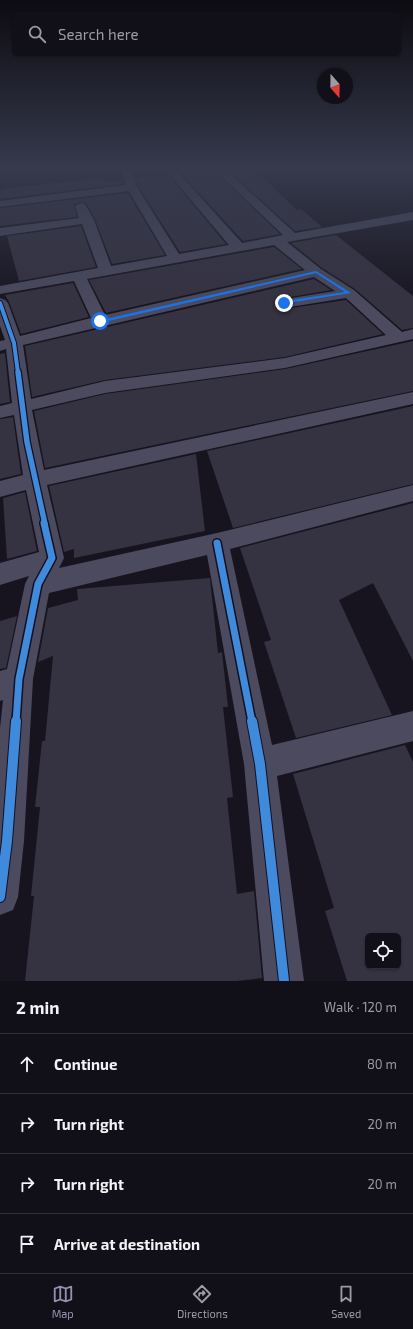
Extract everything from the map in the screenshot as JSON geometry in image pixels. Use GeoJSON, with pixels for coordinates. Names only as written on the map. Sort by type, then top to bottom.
{"type":"FeatureCollection","features":[{"type":"Feature","properties":{"kind":"street"},"geometry":{"type":"LineString","coordinates":[[86,216],[106,270]]}},
{"type":"Feature","properties":{"kind":"street"},"geometry":{"type":"LineString","coordinates":[[149,216],[175,259]]}},
{"type":"Feature","properties":{"kind":"street"},"geometry":{"type":"LineString","coordinates":[[211,216],[239,248]]}},
{"type":"Feature","properties":{"kind":"street"},"geometry":{"type":"LineString","coordinates":[[269,216],[293,238]]}},
{"type":"Feature","properties":{"kind":"street"},"geometry":{"type":"LineString","coordinates":[[0,897],[4,843],[10,683],[45,571],[35,480],[23,406],[7,344],[1,290],[413,216]]}},
{"type":"Feature","properties":{"kind":"street"},"geometry":{"type":"LineString","coordinates":[[0,232],[88,220]]}},
{"type":"Feature","properties":{"kind":"street"},"geometry":{"type":"LineString","coordinates":[[277,241],[316,272],[349,293],[406,336]]}},
{"type":"Feature","properties":{"kind":"street"},"geometry":{"type":"LineString","coordinates":[[7,344],[100,321],[316,272]]}},
{"type":"Feature","properties":{"kind":"street"},"geometry":{"type":"LineString","coordinates":[[79,276],[100,321]]}},
{"type":"Feature","properties":{"kind":"street"},"geometry":{"type":"LineString","coordinates":[[284,303],[349,293]]}},
{"type":"Feature","properties":{"kind":"street"},"geometry":{"type":"LineString","coordinates":[[0,412],[105,387],[285,363],[406,336]]}},
{"type":"Feature","properties":{"kind":"street"},"geometry":{"type":"LineString","coordinates":[[0,489],[35,480],[413,398]]}},
{"type":"Feature","properties":{"kind":"street"},"geometry":{"type":"LineString","coordinates":[[0,574],[45,571],[217,543],[413,493]]}},
{"type":"Feature","properties":{"kind":"street"},"geometry":{"type":"LineString","coordinates":[[217,543],[260,764],[284,981]]}},
{"type":"Feature","properties":{"kind":"street"},"geometry":{"type":"LineString","coordinates":[[260,764],[413,726]]}},
{"type":"Feature","properties":{"kind":"building"},"geometry":{"type":"Polygon","coordinates":[[[0,216],[77,216],[77,217],[0,226],[0,216]]]}},
{"type":"Feature","properties":{"kind":"building"},"geometry":{"type":"Polygon","coordinates":[[[93,216],[142,216],[165,255],[112,264],[93,216]]]}},
{"type":"Feature","properties":{"kind":"building"},"geometry":{"type":"Polygon","coordinates":[[[157,216],[202,216],[226,244],[180,252],[157,216]]]}},
{"type":"Feature","properties":{"kind":"building"},"geometry":{"type":"Polygon","coordinates":[[[220,216],[261,216],[280,234],[243,241],[220,216]]]}},
{"type":"Feature","properties":{"kind":"building"},"geometry":{"type":"Polygon","coordinates":[[[278,216],[309,216],[322,227],[295,231],[278,216]]]}},
{"type":"Feature","properties":{"kind":"building"},"geometry":{"type":"Polygon","coordinates":[[[81,226],[96,267],[19,281],[7,236],[81,226]]]}},
{"type":"Feature","properties":{"kind":"building"},"geometry":{"type":"Polygon","coordinates":[[[336,235],[413,296],[413,328],[402,330],[355,289],[322,268],[291,243],[336,235]]]}},
{"type":"Feature","properties":{"kind":"building"},"geometry":{"type":"Polygon","coordinates":[[[274,247],[302,269],[106,313],[89,280],[274,247]]]}},
{"type":"Feature","properties":{"kind":"building"},"geometry":{"type":"Polygon","coordinates":[[[314,279],[331,290],[279,299],[275,304],[284,309],[346,300],[383,334],[285,357],[105,380],[32,397],[25,346],[314,279]]]}},
{"type":"Feature","properties":{"kind":"building"},"geometry":{"type":"Polygon","coordinates":[[[73,283],[89,317],[21,334],[5,295],[73,283]]]}},
{"type":"Feature","properties":{"kind":"building"},"geometry":{"type":"Polygon","coordinates":[[[413,341],[413,391],[45,468],[34,411],[105,394],[285,369],[413,341]]]}},
{"type":"Feature","properties":{"kind":"building"},"geometry":{"type":"Polygon","coordinates":[[[5,353],[10,402],[0,404],[0,354],[5,353]]]}},
{"type":"Feature","properties":{"kind":"building"},"geometry":{"type":"Polygon","coordinates":[[[413,406],[413,484],[233,528],[207,451],[413,406]]]}},
{"type":"Feature","properties":{"kind":"building"},"geometry":{"type":"Polygon","coordinates":[[[13,417],[21,474],[0,479],[0,419],[13,417]]]}},
{"type":"Feature","properties":{"kind":"building"},"geometry":{"type":"Polygon","coordinates":[[[196,454],[205,531],[74,558],[74,549],[64,552],[49,486],[196,454]]]}},
{"type":"Feature","properties":{"kind":"building"},"geometry":{"type":"Polygon","coordinates":[[[25,492],[37,551],[7,559],[3,498],[25,492]]]}},
{"type":"Feature","properties":{"kind":"building"},"geometry":{"type":"Polygon","coordinates":[[[413,503],[413,661],[373,583],[339,600],[392,715],[296,738],[264,642],[271,640],[240,548],[413,503]]]}},
{"type":"Feature","properties":{"kind":"building"},"geometry":{"type":"Polygon","coordinates":[[[210,578],[218,653],[222,652],[228,707],[223,707],[233,797],[227,798],[237,894],[254,891],[262,978],[237,981],[25,981],[34,896],[31,896],[40,807],[35,807],[42,741],[45,741],[53,656],[38,662],[48,608],[78,600],[77,589],[210,578]]]}},
{"type":"Feature","properties":{"kind":"building"},"geometry":{"type":"Polygon","coordinates":[[[17,616],[6,668],[0,669],[0,621],[17,616]]]}},
{"type":"Feature","properties":{"kind":"building"},"geometry":{"type":"Polygon","coordinates":[[[405,745],[413,762],[413,981],[347,981],[325,911],[334,908],[293,774],[405,745]]]}},
{"type":"Feature","properties":{"kind":"cycle path"},"geometry":{"type":"LineString","coordinates":[[0,303],[14,343],[27,442],[52,558],[38,584],[19,679],[7,841],[0,897]]}},
{"type":"Feature","properties":{"kind":"cycle path"},"geometry":{"type":"LineString","coordinates":[[217,543],[260,764],[284,981]]}},
{"type":"Feature","properties":{"kind":"route"},"geometry":{"type":"LineString","coordinates":[[100,321],[316,272],[349,293],[284,303]]}}]}
